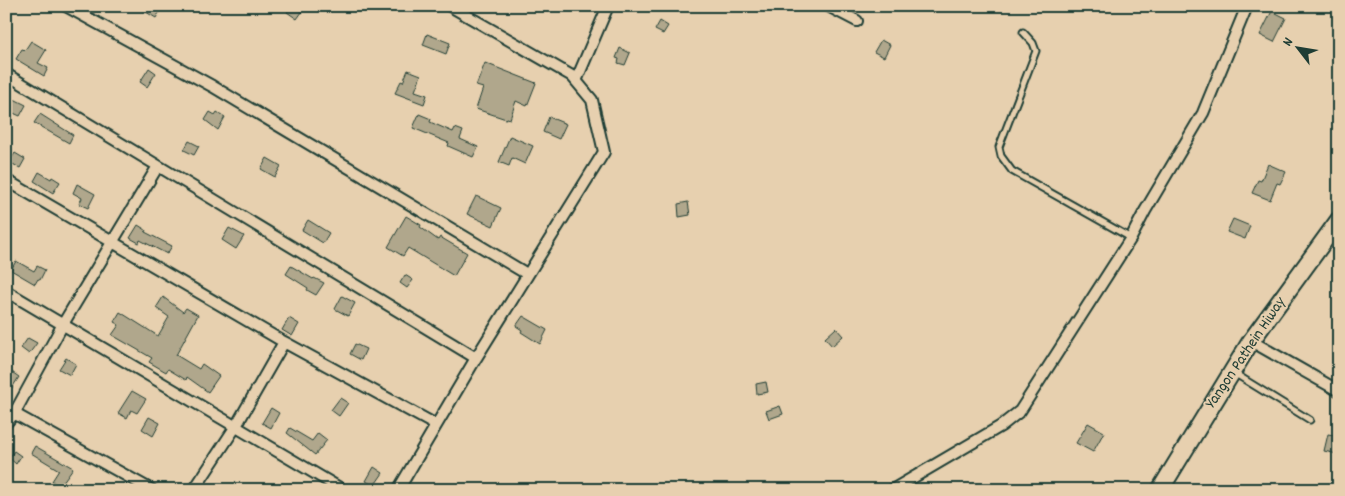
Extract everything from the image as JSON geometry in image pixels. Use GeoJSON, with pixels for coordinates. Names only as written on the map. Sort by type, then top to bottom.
{"type":"FeatureCollection","features":[{"type":"Feature","properties":{"kind":"highway","name":"Yangon Pathein Hiway"},"geometry":{"type":"LineString","coordinates":[[1160,490],[1251,341],[1337,229]]}},
{"type":"Feature","properties":{"kind":"street"},"geometry":{"type":"LineString","coordinates":[[66,6],[212,86],[527,274]]}},
{"type":"Feature","properties":{"kind":"street"},"geometry":{"type":"LineString","coordinates":[[398,490],[527,274],[604,152],[592,100],[572,76],[450,6]]}},
{"type":"Feature","properties":{"kind":"street"},"geometry":{"type":"LineString","coordinates":[[576,81],[608,6]]}},
{"type":"Feature","properties":{"kind":"street"},"geometry":{"type":"LineString","coordinates":[[828,6],[857,21]]}},
{"type":"Feature","properties":{"kind":"street"},"geometry":{"type":"LineString","coordinates":[[892,490],[1001,426],[1020,411],[1131,238],[1203,113],[1247,6]]}},
{"type":"Feature","properties":{"kind":"street"},"geometry":{"type":"LineString","coordinates":[[6,74],[476,358]]}},
{"type":"Feature","properties":{"kind":"street"},"geometry":{"type":"LineString","coordinates":[[6,423],[10,411],[158,166]]}},
{"type":"Feature","properties":{"kind":"street"},"geometry":{"type":"LineString","coordinates":[[6,180],[284,342],[436,425]]}},
{"type":"Feature","properties":{"kind":"street"},"geometry":{"type":"LineString","coordinates":[[6,291],[343,490]]}},
{"type":"Feature","properties":{"kind":"street"},"geometry":{"type":"LineString","coordinates":[[1251,341],[1339,391]]}},
{"type":"Feature","properties":{"kind":"street"},"geometry":{"type":"LineString","coordinates":[[194,490],[236,426],[284,342]]}},
{"type":"Feature","properties":{"kind":"street"},"geometry":{"type":"LineString","coordinates":[[10,411],[152,490]]}},
{"type":"Feature","properties":{"kind":"lane"},"geometry":{"type":"LineString","coordinates":[[1023,32],[1036,51],[998,147],[1001,156],[1012,171],[1131,238]]}},
{"type":"Feature","properties":{"kind":"lane"},"geometry":{"type":"LineString","coordinates":[[1232,372],[1310,420]]}},
{"type":"Feature","properties":{"kind":"building"},"geometry":{"type":"Polygon","coordinates":[[[136,6],[163,6],[156,18],[136,6]]]}},
{"type":"Feature","properties":{"kind":"building"},"geometry":{"type":"Polygon","coordinates":[[[291,6],[302,12],[297,19],[287,12],[291,6]]]}},
{"type":"Feature","properties":{"kind":"building"},"geometry":{"type":"Polygon","coordinates":[[[1272,11],[1286,18],[1274,42],[1260,35],[1272,11]]]}},
{"type":"Feature","properties":{"kind":"building"},"geometry":{"type":"Polygon","coordinates":[[[660,21],[668,26],[663,34],[655,30],[660,21]]]}},
{"type":"Feature","properties":{"kind":"building"},"geometry":{"type":"Polygon","coordinates":[[[427,34],[450,43],[446,54],[423,45],[427,34]]]}},
{"type":"Feature","properties":{"kind":"building"},"geometry":{"type":"Polygon","coordinates":[[[881,40],[890,45],[884,57],[874,52],[881,40]]]}},
{"type":"Feature","properties":{"kind":"building"},"geometry":{"type":"Polygon","coordinates":[[[31,41],[46,50],[38,63],[48,68],[44,76],[16,59],[22,49],[25,50],[31,41]]]}},
{"type":"Feature","properties":{"kind":"building"},"geometry":{"type":"Polygon","coordinates":[[[620,48],[630,53],[625,65],[618,63],[619,59],[616,58],[620,48]]]}},
{"type":"Feature","properties":{"kind":"building"},"geometry":{"type":"Polygon","coordinates":[[[485,63],[536,83],[527,106],[516,101],[510,119],[476,109],[483,88],[476,86],[485,63]]]}},
{"type":"Feature","properties":{"kind":"building"},"geometry":{"type":"Polygon","coordinates":[[[149,68],[156,73],[147,87],[140,82],[149,68]]]}},
{"type":"Feature","properties":{"kind":"building"},"geometry":{"type":"Polygon","coordinates":[[[408,70],[421,75],[415,91],[427,95],[424,104],[395,93],[401,81],[403,82],[408,70]]]}},
{"type":"Feature","properties":{"kind":"building"},"geometry":{"type":"Polygon","coordinates":[[[14,99],[26,105],[20,116],[9,111],[14,99]]]}},
{"type":"Feature","properties":{"kind":"building"},"geometry":{"type":"Polygon","coordinates":[[[210,112],[215,115],[217,112],[225,117],[218,130],[205,120],[210,112]]]}},
{"type":"Feature","properties":{"kind":"building"},"geometry":{"type":"Polygon","coordinates":[[[40,114],[73,135],[69,143],[34,123],[40,114]]]}},
{"type":"Feature","properties":{"kind":"building"},"geometry":{"type":"Polygon","coordinates":[[[419,114],[431,119],[430,122],[453,132],[455,128],[463,131],[460,139],[478,147],[473,157],[448,146],[449,143],[413,128],[419,114]]]}},
{"type":"Feature","properties":{"kind":"building"},"geometry":{"type":"Polygon","coordinates":[[[549,117],[566,124],[559,139],[543,132],[549,117]]]}},
{"type":"Feature","properties":{"kind":"building"},"geometry":{"type":"Polygon","coordinates":[[[510,136],[533,146],[525,164],[512,158],[509,166],[499,162],[510,136]]]}},
{"type":"Feature","properties":{"kind":"building"},"geometry":{"type":"Polygon","coordinates":[[[189,141],[199,146],[194,155],[184,150],[189,141]]]}},
{"type":"Feature","properties":{"kind":"building"},"geometry":{"type":"Polygon","coordinates":[[[15,153],[25,159],[20,168],[9,162],[15,153]]]}},
{"type":"Feature","properties":{"kind":"building"},"geometry":{"type":"Polygon","coordinates":[[[267,158],[281,166],[275,177],[261,169],[267,158]]]}},
{"type":"Feature","properties":{"kind":"building"},"geometry":{"type":"Polygon","coordinates":[[[1268,164],[1286,172],[1280,184],[1277,183],[1270,200],[1252,193],[1258,180],[1261,181],[1268,164]]]}},
{"type":"Feature","properties":{"kind":"building"},"geometry":{"type":"Polygon","coordinates":[[[39,172],[60,182],[53,193],[34,181],[39,172]]]}},
{"type":"Feature","properties":{"kind":"building"},"geometry":{"type":"Polygon","coordinates":[[[77,184],[95,194],[88,208],[79,204],[82,198],[73,193],[77,184]]]}},
{"type":"Feature","properties":{"kind":"building"},"geometry":{"type":"Polygon","coordinates":[[[476,196],[501,208],[493,226],[467,214],[476,196]]]}},
{"type":"Feature","properties":{"kind":"building"},"geometry":{"type":"Polygon","coordinates":[[[688,202],[690,215],[679,217],[678,204],[688,202]]]}},
{"type":"Feature","properties":{"kind":"building"},"geometry":{"type":"Polygon","coordinates":[[[406,216],[421,225],[420,227],[438,240],[440,237],[467,253],[454,276],[408,248],[403,256],[388,247],[406,216]]]}},
{"type":"Feature","properties":{"kind":"building"},"geometry":{"type":"Polygon","coordinates":[[[1233,219],[1250,226],[1245,239],[1227,232],[1233,219]]]}},
{"type":"Feature","properties":{"kind":"building"},"geometry":{"type":"Polygon","coordinates":[[[308,220],[329,233],[323,243],[302,230],[308,220]]]}},
{"type":"Feature","properties":{"kind":"building"},"geometry":{"type":"Polygon","coordinates":[[[138,225],[146,230],[145,232],[172,246],[167,254],[140,240],[139,243],[130,238],[138,225]]]}},
{"type":"Feature","properties":{"kind":"building"},"geometry":{"type":"Polygon","coordinates":[[[229,228],[244,236],[236,249],[222,240],[229,228]]]}},
{"type":"Feature","properties":{"kind":"building"},"geometry":{"type":"Polygon","coordinates":[[[16,261],[34,271],[37,266],[45,270],[40,280],[38,279],[35,284],[11,270],[16,261]]]}},
{"type":"Feature","properties":{"kind":"building"},"geometry":{"type":"Polygon","coordinates":[[[291,266],[324,283],[316,295],[286,274],[291,266]]]}},
{"type":"Feature","properties":{"kind":"building"},"geometry":{"type":"Polygon","coordinates":[[[405,275],[413,280],[407,288],[400,283],[405,275]]]}},
{"type":"Feature","properties":{"kind":"building"},"geometry":{"type":"Polygon","coordinates":[[[342,296],[355,303],[348,316],[335,309],[342,296]]]}},
{"type":"Feature","properties":{"kind":"building"},"geometry":{"type":"Polygon","coordinates":[[[163,297],[183,312],[186,308],[198,315],[176,355],[199,369],[202,364],[219,376],[208,392],[187,377],[186,380],[168,369],[166,372],[149,362],[152,358],[112,335],[119,325],[114,322],[120,312],[158,336],[169,317],[156,308],[163,297]]]}},
{"type":"Feature","properties":{"kind":"building"},"geometry":{"type":"Polygon","coordinates":[[[523,316],[547,330],[540,344],[521,332],[522,330],[516,326],[523,316]]]}},
{"type":"Feature","properties":{"kind":"building"},"geometry":{"type":"Polygon","coordinates":[[[289,318],[299,324],[292,336],[282,330],[289,318]]]}},
{"type":"Feature","properties":{"kind":"building"},"geometry":{"type":"Polygon","coordinates":[[[836,328],[843,336],[832,346],[825,338],[836,328]]]}},
{"type":"Feature","properties":{"kind":"building"},"geometry":{"type":"Polygon","coordinates":[[[28,338],[37,343],[29,354],[21,348],[28,338]]]}},
{"type":"Feature","properties":{"kind":"building"},"geometry":{"type":"Polygon","coordinates":[[[355,344],[366,349],[361,360],[350,354],[355,344]]]}},
{"type":"Feature","properties":{"kind":"building"},"geometry":{"type":"Polygon","coordinates":[[[66,358],[76,364],[70,375],[59,369],[66,358]]]}},
{"type":"Feature","properties":{"kind":"building"},"geometry":{"type":"Polygon","coordinates":[[[6,368],[19,377],[6,397],[6,368]]]}},
{"type":"Feature","properties":{"kind":"building"},"geometry":{"type":"Polygon","coordinates":[[[766,382],[768,392],[757,394],[756,384],[766,382]]]}},
{"type":"Feature","properties":{"kind":"building"},"geometry":{"type":"Polygon","coordinates":[[[132,391],[146,399],[137,413],[131,410],[127,418],[118,413],[132,391]]]}},
{"type":"Feature","properties":{"kind":"building"},"geometry":{"type":"Polygon","coordinates":[[[340,398],[348,403],[339,416],[331,410],[340,398]]]}},
{"type":"Feature","properties":{"kind":"building"},"geometry":{"type":"Polygon","coordinates":[[[780,406],[783,414],[769,419],[766,411],[780,406]]]}},
{"type":"Feature","properties":{"kind":"building"},"geometry":{"type":"Polygon","coordinates":[[[271,408],[279,413],[271,428],[262,423],[271,408]]]}},
{"type":"Feature","properties":{"kind":"building"},"geometry":{"type":"Polygon","coordinates":[[[149,417],[160,423],[153,436],[142,429],[149,417]]]}},
{"type":"Feature","properties":{"kind":"building"},"geometry":{"type":"Polygon","coordinates":[[[1088,423],[1104,432],[1093,452],[1076,443],[1088,423]]]}},
{"type":"Feature","properties":{"kind":"building"},"geometry":{"type":"Polygon","coordinates":[[[290,428],[312,441],[318,433],[327,440],[315,455],[287,433],[290,428]]]}},
{"type":"Feature","properties":{"kind":"building"},"geometry":{"type":"Polygon","coordinates":[[[1328,434],[1339,436],[1337,454],[1324,451],[1328,434]]]}},
{"type":"Feature","properties":{"kind":"building"},"geometry":{"type":"Polygon","coordinates":[[[35,446],[73,468],[60,486],[52,481],[59,470],[31,453],[35,446]]]}},
{"type":"Feature","properties":{"kind":"building"},"geometry":{"type":"Polygon","coordinates":[[[14,451],[21,456],[16,464],[9,458],[14,451]]]}},
{"type":"Feature","properties":{"kind":"building"},"geometry":{"type":"Polygon","coordinates":[[[374,467],[383,473],[374,486],[366,481],[374,467]]]}}]}
